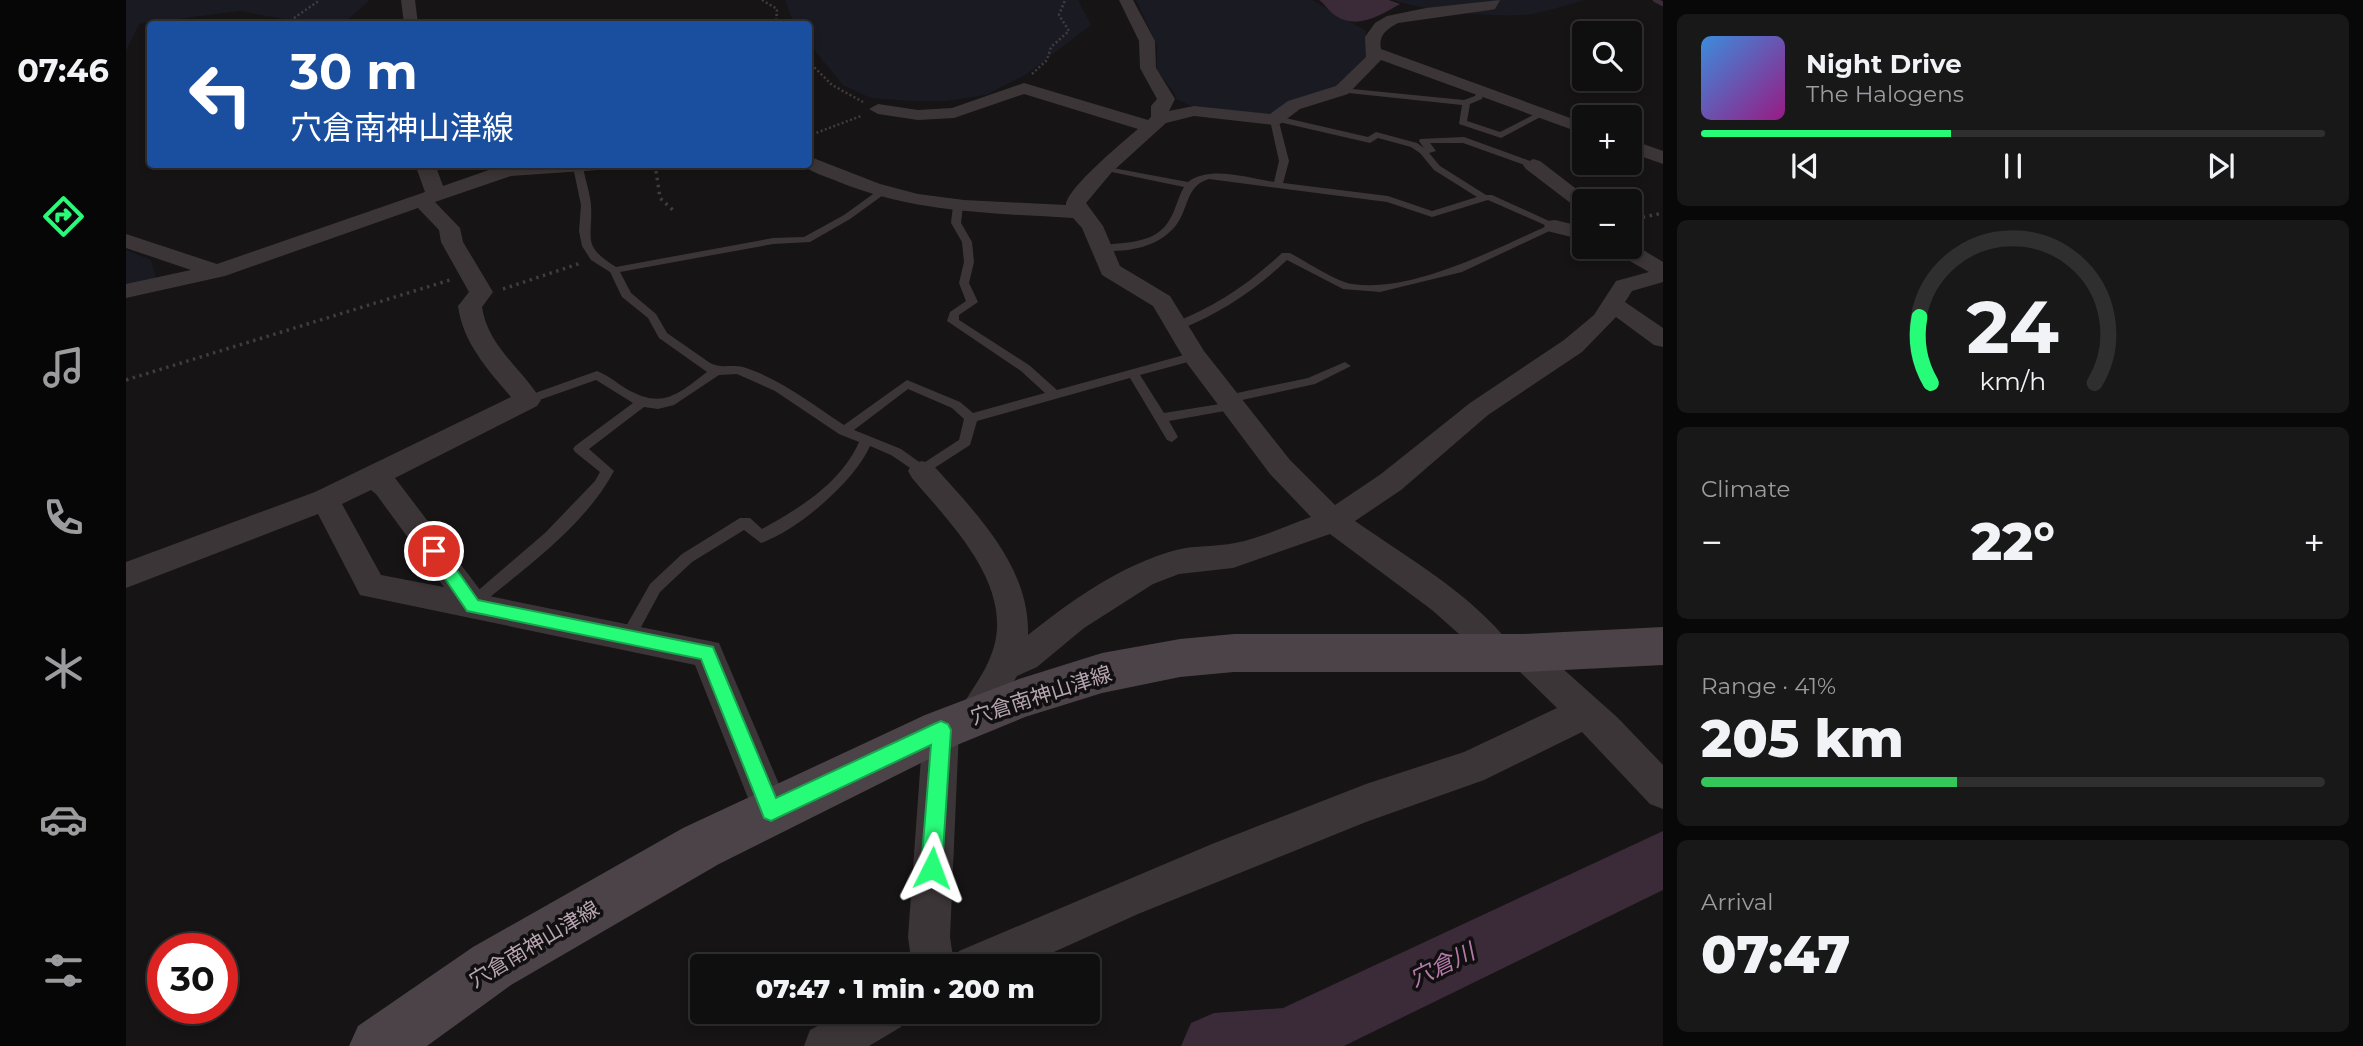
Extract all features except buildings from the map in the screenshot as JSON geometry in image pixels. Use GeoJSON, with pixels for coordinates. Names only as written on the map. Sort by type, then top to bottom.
{"type":"FeatureCollection","features":[{"type":"Feature","properties":{"kind":"main road","name":"穴倉南神山津線"},"geometry":{"type":"LineString","coordinates":[[378,1046],[492,966],[552,930],[771,810],[958,723],[1102,673],[1180,658],[1245,652],[1510,653],[1663,646]]}},
{"type":"Feature","properties":{"kind":"street"},"geometry":{"type":"LineString","coordinates":[[408,0],[411,21]]}},
{"type":"Feature","properties":{"kind":"street"},"geometry":{"type":"LineString","coordinates":[[1126,0],[1150,42],[1152,56],[1148,68],[1166,99],[1160,106],[1156,123]]}},
{"type":"Feature","properties":{"kind":"street"},"geometry":{"type":"LineString","coordinates":[[1493,0],[1490,6],[1475,11],[1425,12],[1398,18],[1380,27],[1372,42],[1374,52],[1370,64],[1342,90],[1294,106],[1276,120],[1262,121],[1194,111],[1156,123],[1105,168],[1074,202],[1092,226],[1110,270],[1162,301],[1195,356],[1230,403],[1280,467],[1333,521],[1443,601],[1594,720],[1663,791]]}},
{"type":"Feature","properties":{"kind":"street"},"geometry":{"type":"LineString","coordinates":[[1374,52],[1572,125]]}},
{"type":"Feature","properties":{"kind":"street"},"geometry":{"type":"LineString","coordinates":[[878,109],[918,115],[954,113],[1024,88],[1156,123]]}},
{"type":"Feature","properties":{"kind":"street"},"geometry":{"type":"LineString","coordinates":[[1642,150],[1663,158]]}},
{"type":"Feature","properties":{"kind":"street"},"geometry":{"type":"LineString","coordinates":[[812,164],[883,191],[958,206],[1079,212]]}},
{"type":"Feature","properties":{"kind":"street"},"geometry":{"type":"LineString","coordinates":[[1533,165],[1572,195]]}},
{"type":"Feature","properties":{"kind":"street"},"geometry":{"type":"LineString","coordinates":[[126,575],[325,500],[528,400],[482,341],[470,314],[477,283],[452,242],[449,228],[428,197],[425,168]]}},
{"type":"Feature","properties":{"kind":"street"},"geometry":{"type":"LineString","coordinates":[[126,291],[217,271],[508,170],[548,168]]}},
{"type":"Feature","properties":{"kind":"street"},"geometry":{"type":"LineString","coordinates":[[126,241],[217,271]]}},
{"type":"Feature","properties":{"kind":"street"},"geometry":{"type":"LineString","coordinates":[[1614,259],[1619,296],[1663,339]]}},
{"type":"Feature","properties":{"kind":"street"},"geometry":{"type":"LineString","coordinates":[[1641,259],[1663,273]]}},
{"type":"Feature","properties":{"kind":"street"},"geometry":{"type":"LineString","coordinates":[[1005,666],[1025,657],[1073,618],[1142,575],[1178,562],[1233,556],[1262,548],[1333,521],[1391,482],[1479,409],[1573,346],[1619,296],[1663,273]]}},
{"type":"Feature","properties":{"kind":"street"},"geometry":{"type":"LineString","coordinates":[[922,471],[993,562],[1008,589],[1015,632],[1005,666],[992,695],[958,723],[929,937],[931,954]]}},
{"type":"Feature","properties":{"kind":"street"},"geometry":{"type":"LineString","coordinates":[[374,477],[386,486],[473,606]]}},
{"type":"Feature","properties":{"kind":"street"},"geometry":{"type":"LineString","coordinates":[[325,500],[371,586],[707,653],[771,810]]}},
{"type":"Feature","properties":{"kind":"street"},"geometry":{"type":"LineString","coordinates":[[1001,954],[1238,854],[1367,803],[1471,768],[1572,719],[1594,720]]}},
{"type":"Feature","properties":{"kind":"street"},"geometry":{"type":"LineString","coordinates":[[826,1046],[865,1024]]}},
{"type":"Feature","properties":{"kind":"lane"},"geometry":{"type":"LineString","coordinates":[[1342,90],[1465,103],[1479,97],[1481,92]]}},
{"type":"Feature","properties":{"kind":"lane"},"geometry":{"type":"LineString","coordinates":[[1465,103],[1467,106],[1462,121],[1501,135],[1542,114]]}},
{"type":"Feature","properties":{"kind":"lane"},"geometry":{"type":"LineString","coordinates":[[1278,186],[1284,161],[1276,120],[1370,140],[1376,135],[1404,141],[1423,151],[1437,168],[1483,197],[1499,200],[1572,227]]}},
{"type":"Feature","properties":{"kind":"lane"},"geometry":{"type":"LineString","coordinates":[[1477,144],[1479,128]]}},
{"type":"Feature","properties":{"kind":"lane"},"geometry":{"type":"LineString","coordinates":[[1432,151],[1423,141],[1450,138],[1477,144],[1533,165]]}},
{"type":"Feature","properties":{"kind":"lane"},"geometry":{"type":"LineString","coordinates":[[588,168],[584,231],[587,246],[595,258],[614,270],[626,295],[652,316],[663,335],[681,350],[716,370],[731,369],[779,388],[844,431],[896,452],[922,471],[965,442],[971,418]]}},
{"type":"Feature","properties":{"kind":"lane"},"geometry":{"type":"LineString","coordinates":[[1105,168],[1187,185]]}},
{"type":"Feature","properties":{"kind":"lane"},"geometry":{"type":"LineString","coordinates":[[1102,248],[1146,242],[1159,237],[1177,219],[1187,185],[1192,180],[1208,176],[1388,199],[1432,214],[1468,205],[1483,197]]}},
{"type":"Feature","properties":{"kind":"lane"},"geometry":{"type":"LineString","coordinates":[[614,270],[774,241],[806,240],[847,217],[883,191]]}},
{"type":"Feature","properties":{"kind":"lane"},"geometry":{"type":"LineString","coordinates":[[958,206],[956,223],[967,242],[969,262],[964,283],[972,302],[954,314],[953,321],[1025,368],[1056,396]]}},
{"type":"Feature","properties":{"kind":"lane"},"geometry":{"type":"LineString","coordinates":[[1177,326],[1217,310],[1252,288],[1286,255],[1347,287],[1380,289],[1458,270],[1572,227]]}},
{"type":"Feature","properties":{"kind":"lane"},"geometry":{"type":"LineString","coordinates":[[971,418],[1195,356]]}},
{"type":"Feature","properties":{"kind":"lane"},"geometry":{"type":"LineString","coordinates":[[1162,418],[1311,381],[1345,366]]}},
{"type":"Feature","properties":{"kind":"lane"},"geometry":{"type":"LineString","coordinates":[[528,400],[597,375],[640,403],[654,407],[677,400],[716,370]]}},
{"type":"Feature","properties":{"kind":"lane"},"geometry":{"type":"LineString","coordinates":[[1133,374],[1172,437]]}},
{"type":"Feature","properties":{"kind":"lane"},"geometry":{"type":"LineString","coordinates":[[844,431],[908,384],[956,405],[971,418]]}},
{"type":"Feature","properties":{"kind":"lane"},"geometry":{"type":"LineString","coordinates":[[473,606],[600,485],[607,471],[580,449],[640,403]]}},
{"type":"Feature","properties":{"kind":"lane"},"geometry":{"type":"LineString","coordinates":[[628,637],[655,588],[687,558],[745,523],[761,537],[785,523],[831,489],[860,453],[866,440]]}},
{"type":"Feature","properties":{"kind":"path"},"geometry":{"type":"LineString","coordinates":[[294,18],[320,0]]}},
{"type":"Feature","properties":{"kind":"path"},"geometry":{"type":"LineString","coordinates":[[762,0],[777,9],[776,21]]}},
{"type":"Feature","properties":{"kind":"path"},"geometry":{"type":"LineString","coordinates":[[1024,88],[1030,76],[1047,60],[1051,47],[1069,31],[1059,15],[1065,0]]}},
{"type":"Feature","properties":{"kind":"path"},"geometry":{"type":"LineString","coordinates":[[812,65],[840,91],[878,109]]}},
{"type":"Feature","properties":{"kind":"path"},"geometry":{"type":"LineString","coordinates":[[812,134],[878,109]]}},
{"type":"Feature","properties":{"kind":"path"},"geometry":{"type":"LineString","coordinates":[[656,168],[660,198],[674,211]]}},
{"type":"Feature","properties":{"kind":"path"},"geometry":{"type":"LineString","coordinates":[[1642,217],[1663,213]]}},
{"type":"Feature","properties":{"kind":"path"},"geometry":{"type":"LineString","coordinates":[[126,380],[477,283],[493,292],[595,258]]}},
{"type":"Feature","properties":{"kind":"shaded area"},"geometry":{"type":"Polygon","coordinates":[[[126,0],[370,0],[346,21],[296,21],[239,11],[147,21],[139,24],[126,51],[126,0]]]}},
{"type":"Feature","properties":{"kind":"shaded area"},"geometry":{"type":"Polygon","coordinates":[[[785,0],[1078,0],[1091,25],[1027,74],[986,95],[945,101],[910,101],[871,98],[843,85],[812,48],[812,21],[793,21],[785,0]]]}},
{"type":"Feature","properties":{"kind":"shaded area"},"geometry":{"type":"Polygon","coordinates":[[[1136,0],[1312,0],[1366,31],[1368,56],[1337,88],[1271,116],[1196,108],[1176,99],[1157,71],[1157,46],[1136,0]]]}},
{"type":"Feature","properties":{"kind":"shaded area"},"geometry":{"type":"Polygon","coordinates":[[[1319,0],[1389,0],[1400,4],[1369,19],[1352,22],[1331,13],[1319,0]]]}},
{"type":"Feature","properties":{"kind":"shaded area"},"geometry":{"type":"Polygon","coordinates":[[[1393,0],[1584,0],[1532,14],[1502,15],[1442,10],[1393,0]]]}},
{"type":"Feature","properties":{"kind":"shaded area"},"geometry":{"type":"Polygon","coordinates":[[[126,250],[151,260],[157,282],[126,295],[126,250]]]}},
{"type":"Feature","properties":{"kind":"waterway"},"geometry":{"type":"LineString","coordinates":[[1655,0],[1663,4]]}},
{"type":"Feature","properties":{"kind":"waterway","name":"穴倉川"},"geometry":{"type":"LineString","coordinates":[[1214,1046],[1286,1040],[1663,860]]}},
{"type":"Feature","properties":{"kind":"route"},"geometry":{"type":"LineString","coordinates":[[434,551],[473,606],[707,653],[771,810],[941,730],[932,868]]}}]}
